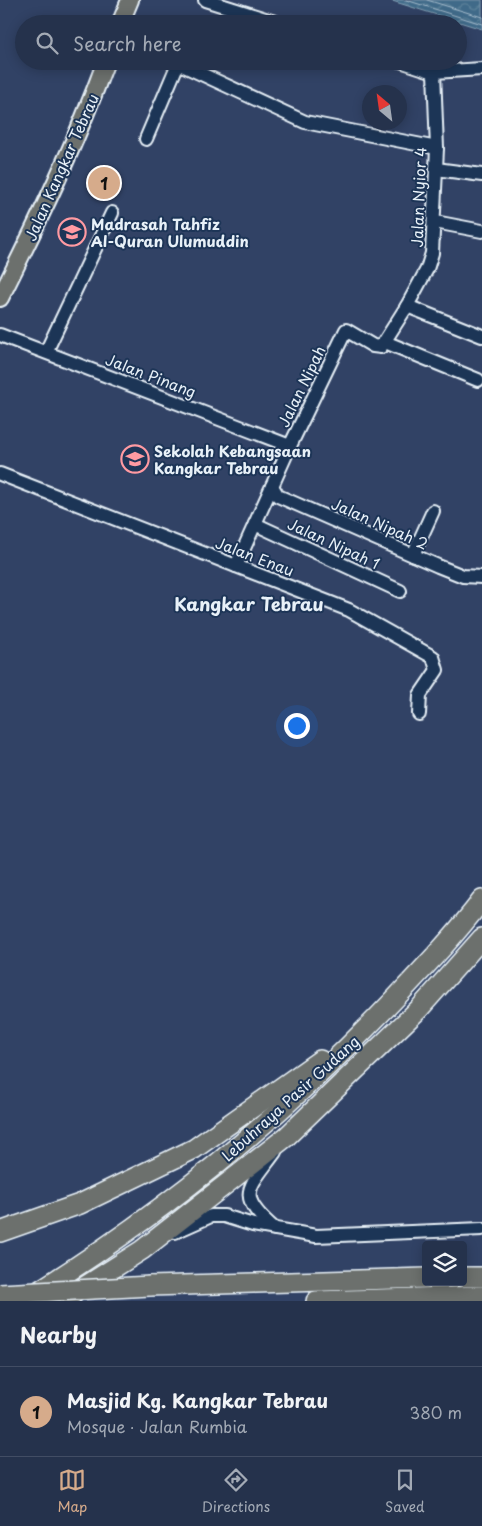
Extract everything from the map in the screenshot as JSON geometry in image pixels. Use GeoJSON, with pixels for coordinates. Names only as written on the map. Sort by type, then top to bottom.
{"type":"FeatureCollection","features":[{"type":"Feature","properties":{"kind":"highway","name":"Lebuhraya Pasir Gudang"},"geometry":{"type":"LineString","coordinates":[[23,1301],[133,1230],[250,1139],[359,1036],[440,950],[482,900]]}},
{"type":"Feature","properties":{"kind":"highway","name":"Lebuhraya Pasir Gudang"},"geometry":{"type":"LineString","coordinates":[[62,1301],[142,1250],[286,1137],[418,1009],[482,938]]}},
{"type":"Feature","properties":{"kind":"highway"},"geometry":{"type":"LineString","coordinates":[[0,1232],[80,1204],[194,1149],[341,1045],[359,1036]]}},
{"type":"Feature","properties":{"kind":"highway"},"geometry":{"type":"LineString","coordinates":[[467,1277],[482,1277]]}},
{"type":"Feature","properties":{"kind":"highway"},"geometry":{"type":"LineString","coordinates":[[0,1294],[150,1286],[422,1278]]}},
{"type":"Feature","properties":{"kind":"highway"},"geometry":{"type":"LineString","coordinates":[[316,1301],[482,1296]]}},
{"type":"Feature","properties":{"kind":"main road"},"geometry":{"type":"LineString","coordinates":[[124,15],[130,0]]}},
{"type":"Feature","properties":{"kind":"main road","name":"Jalan Kangkar Tebrau"},"geometry":{"type":"LineString","coordinates":[[0,298],[57,182],[86,116],[103,70]]}},
{"type":"Feature","properties":{"kind":"street"},"geometry":{"type":"LineString","coordinates":[[205,0],[252,15]]}},
{"type":"Feature","properties":{"kind":"street"},"geometry":{"type":"LineString","coordinates":[[467,70],[482,69]]}},
{"type":"Feature","properties":{"kind":"street"},"geometry":{"type":"LineString","coordinates":[[146,139],[176,70]]}},
{"type":"Feature","properties":{"kind":"street"},"geometry":{"type":"LineString","coordinates":[[197,70],[305,122],[437,148]]}},
{"type":"Feature","properties":{"kind":"street"},"geometry":{"type":"LineString","coordinates":[[428,70],[434,72],[466,70]]}},
{"type":"Feature","properties":{"kind":"street","name":"Jalan Nyior 4"},"geometry":{"type":"LineString","coordinates":[[385,342],[407,306],[430,262],[435,222],[437,148],[434,72]]}},
{"type":"Feature","properties":{"kind":"street"},"geometry":{"type":"LineString","coordinates":[[436,169],[482,175]]}},
{"type":"Feature","properties":{"kind":"street"},"geometry":{"type":"LineString","coordinates":[[46,352],[112,213]]}},
{"type":"Feature","properties":{"kind":"street"},"geometry":{"type":"LineString","coordinates":[[435,222],[482,232]]}},
{"type":"Feature","properties":{"kind":"street"},"geometry":{"type":"LineString","coordinates":[[407,306],[482,336]]}},
{"type":"Feature","properties":{"kind":"street","name":"Jalan Nipah"},"geometry":{"type":"LineString","coordinates":[[236,566],[290,446],[346,330],[376,347],[380,347],[385,342]]}},
{"type":"Feature","properties":{"kind":"street","name":"Jalan Pinang"},"geometry":{"type":"LineString","coordinates":[[0,335],[290,446]]}},
{"type":"Feature","properties":{"kind":"street"},"geometry":{"type":"LineString","coordinates":[[385,342],[478,380]]}},
{"type":"Feature","properties":{"kind":"street","name":"Jalan Enau"},"geometry":{"type":"LineString","coordinates":[[0,474],[350,610],[432,656],[437,670],[420,695],[420,714]]}},
{"type":"Feature","properties":{"kind":"street","name":"Jalan Nipah 2"},"geometry":{"type":"LineString","coordinates":[[272,486],[278,496],[413,555],[463,576],[482,577]]}},
{"type":"Feature","properties":{"kind":"street"},"geometry":{"type":"LineString","coordinates":[[413,555],[433,511]]}},
{"type":"Feature","properties":{"kind":"street","name":"Jalan Nipah 1"},"geometry":{"type":"LineString","coordinates":[[255,524],[400,591]]}},
{"type":"Feature","properties":{"kind":"street"},"geometry":{"type":"LineString","coordinates":[[275,1229],[252,1208],[249,1197],[250,1186],[286,1137]]}},
{"type":"Feature","properties":{"kind":"street"},"geometry":{"type":"LineString","coordinates":[[142,1250],[211,1216],[224,1216],[275,1229],[316,1236],[482,1230]]}},
{"type":"Feature","properties":{"kind":"water"},"geometry":{"type":"Polygon","coordinates":[[[389,0],[482,0],[482,29],[467,24],[467,15],[437,15],[389,0]]]}},
{"type":"Feature","properties":{"kind":"place","name":"Masjid Kg. Kangkar Tebrau"},"geometry":{"type":"Point","coordinates":[104,183]}},
{"type":"Feature","properties":{"kind":"place","name":"Madrasah Tahfiz Al-Quran Ulumuddin"},"geometry":{"type":"Point","coordinates":[72,232]}},
{"type":"Feature","properties":{"kind":"place","name":"Sekolah Kebangsaan Kangkar Tebrau"},"geometry":{"type":"Point","coordinates":[135,459]}},
{"type":"Feature","properties":{"kind":"district","name":"Kangkar Tebrau"},"geometry":{"type":"Point","coordinates":[249,603]}}]}
